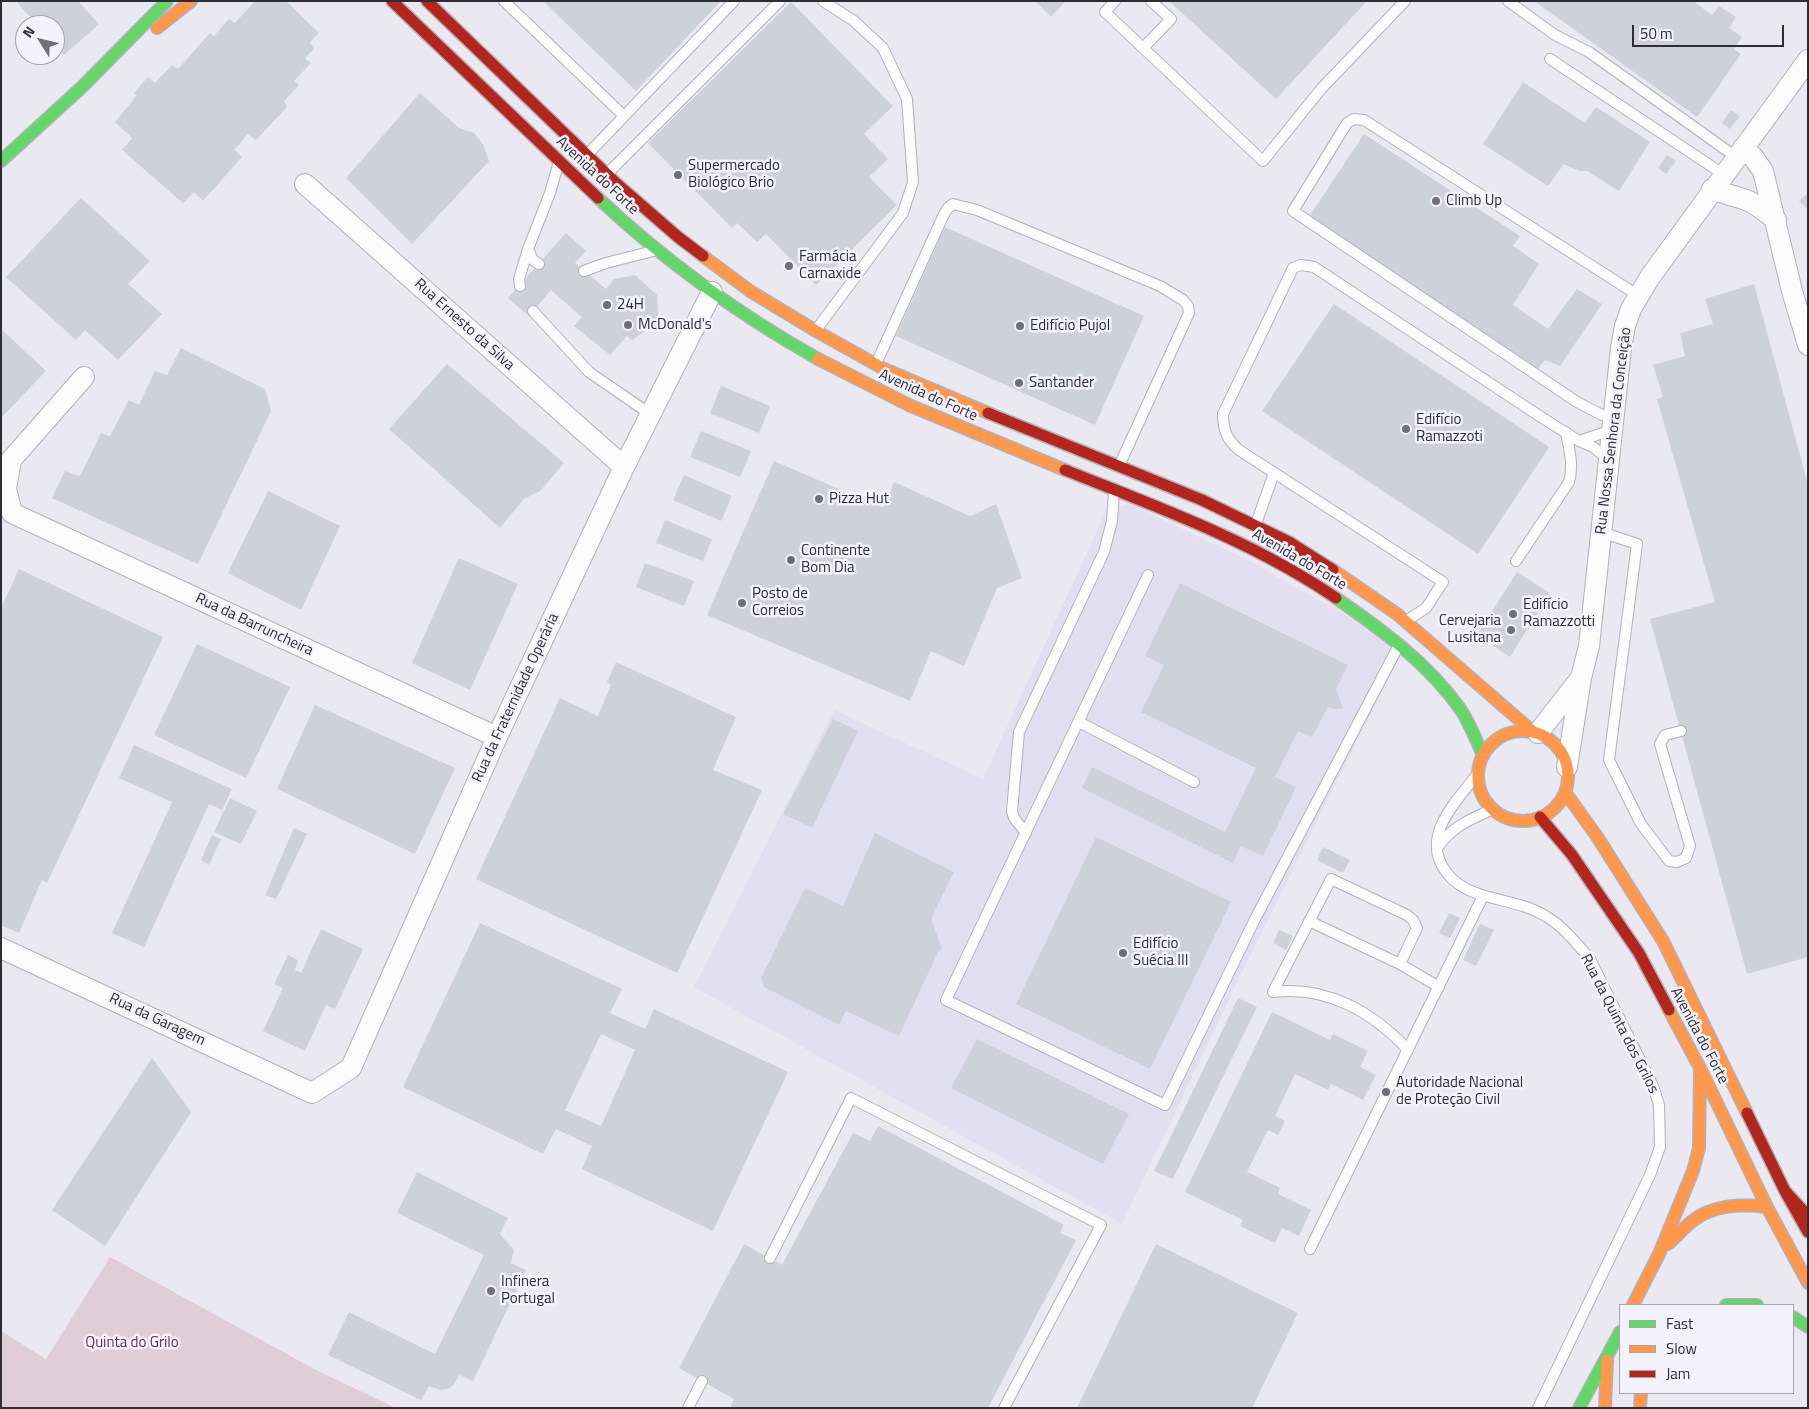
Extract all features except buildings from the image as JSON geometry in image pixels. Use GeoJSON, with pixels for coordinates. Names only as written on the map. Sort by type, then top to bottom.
{"type":"FeatureCollection","features":[{"type":"Feature","properties":{"kind":"main road"},"geometry":{"type":"LineString","coordinates":[[1,161],[83,86],[167,1]]}},
{"type":"Feature","properties":{"kind":"main road"},"geometry":{"type":"LineString","coordinates":[[83,86],[191,1]]}},
{"type":"Feature","properties":{"kind":"main road","name":"Avenida do Forte"},"geometry":{"type":"LineString","coordinates":[[392,1],[637,233],[712,292],[791,343],[860,382],[911,406],[1218,533],[1268,558],[1329,593],[1400,644],[1432,674],[1461,711],[1483,755]]}},
{"type":"Feature","properties":{"kind":"main road","name":"Avenida do Forte"},"geometry":{"type":"LineString","coordinates":[[427,1],[587,156],[645,209],[709,261],[750,291],[816,331],[876,364],[1016,425],[1202,500],[1289,542],[1345,576],[1405,621],[1535,732],[1548,738],[1564,756],[1568,776],[1565,792],[1598,838],[1663,941],[1785,1191],[1803,1216]]}},
{"type":"Feature","properties":{"kind":"main road"},"geometry":{"type":"LineString","coordinates":[[1535,732],[1520,730],[1509,733],[1489,745],[1483,755],[1478,772],[1481,792],[1492,809],[1510,819],[1530,820],[1551,811],[1565,792]]}},
{"type":"Feature","properties":{"kind":"main road","name":"Avenida do Forte"},"geometry":{"type":"LineString","coordinates":[[1540,817],[1572,856],[1639,953],[1700,1068],[1768,1207],[1808,1283]]}},
{"type":"Feature","properties":{"kind":"main road"},"geometry":{"type":"LineString","coordinates":[[1634,1304],[1693,1171],[1699,1148],[1700,1068]]}},
{"type":"Feature","properties":{"kind":"main road"},"geometry":{"type":"LineString","coordinates":[[1658,1254],[1692,1220],[1707,1211],[1725,1207],[1752,1205],[1803,1216],[1808,1232]]}},
{"type":"Feature","properties":{"kind":"main road"},"geometry":{"type":"LineString","coordinates":[[1794,1318],[1808,1327]]}},
{"type":"Feature","properties":{"kind":"main road"},"geometry":{"type":"LineString","coordinates":[[1579,1408],[1619,1334]]}},
{"type":"Feature","properties":{"kind":"main road"},"geometry":{"type":"LineString","coordinates":[[1606,1408],[1607,1359]]}},
{"type":"Feature","properties":{"kind":"main road"},"geometry":{"type":"LineString","coordinates":[[1640,1408],[1641,1394]]}},
{"type":"Feature","properties":{"kind":"street","name":"Rua Nossa Senhora da Conceição"},"geometry":{"type":"LineString","coordinates":[[1567,768],[1581,678],[1589,646],[1608,459],[1625,326],[1638,296],[1739,152],[1808,60]]}},
{"type":"Feature","properties":{"kind":"street"},"geometry":{"type":"LineString","coordinates":[[1739,152],[1753,157],[1763,171],[1792,291],[1808,345]]}},
{"type":"Feature","properties":{"kind":"street"},"geometry":{"type":"LineString","coordinates":[[1718,182],[1729,196],[1747,200],[1776,220]]}},
{"type":"Feature","properties":{"kind":"street","name":"Rua Ernesto da Silva"},"geometry":{"type":"LineString","coordinates":[[305,184],[624,466]]}},
{"type":"Feature","properties":{"kind":"street","name":"Rua da Fraternidade Operária"},"geometry":{"type":"LineString","coordinates":[[312,1092],[351,1068],[497,737],[624,466],[712,292]]}},
{"type":"Feature","properties":{"kind":"street"},"geometry":{"type":"LineString","coordinates":[[6,514],[6,489],[11,460],[84,377]]}},
{"type":"Feature","properties":{"kind":"street","name":"Rua da Barruncheira"},"geometry":{"type":"LineString","coordinates":[[6,514],[497,737]]}},
{"type":"Feature","properties":{"kind":"street","name":"Rua Nossa Senhora da Conceição"},"geometry":{"type":"LineString","coordinates":[[1535,732],[1581,678]]}},
{"type":"Feature","properties":{"kind":"street","name":"Rua da Garagem"},"geometry":{"type":"LineString","coordinates":[[1,948],[312,1092]]}},
{"type":"Feature","properties":{"kind":"lane"},"geometry":{"type":"LineString","coordinates":[[504,1],[624,116]]}},
{"type":"Feature","properties":{"kind":"lane"},"geometry":{"type":"LineString","coordinates":[[587,156],[734,1]]}},
{"type":"Feature","properties":{"kind":"lane"},"geometry":{"type":"LineString","coordinates":[[607,174],[780,1]]}},
{"type":"Feature","properties":{"kind":"lane"},"geometry":{"type":"LineString","coordinates":[[816,331],[903,214],[913,182],[907,99],[883,48],[854,21],[823,1]]}},
{"type":"Feature","properties":{"kind":"lane"},"geometry":{"type":"LineString","coordinates":[[1115,1],[1105,12],[1264,161],[1321,88],[1405,1]]}},
{"type":"Feature","properties":{"kind":"lane"},"geometry":{"type":"LineString","coordinates":[[1143,48],[1171,19],[1151,1]]}},
{"type":"Feature","properties":{"kind":"lane"},"geometry":{"type":"LineString","coordinates":[[1508,1],[1555,35],[1589,52],[1739,152]]}},
{"type":"Feature","properties":{"kind":"lane"},"geometry":{"type":"LineString","coordinates":[[1550,59],[1718,182]]}},
{"type":"Feature","properties":{"kind":"lane"},"geometry":{"type":"LineString","coordinates":[[1579,440],[1612,424],[1597,412],[1577,402],[1293,211],[1347,123],[1354,118],[1364,120],[1638,296]]}},
{"type":"Feature","properties":{"kind":"lane"},"geometry":{"type":"LineString","coordinates":[[520,286],[519,279],[528,249],[556,176],[558,164],[555,157]]}},
{"type":"Feature","properties":{"kind":"lane"},"geometry":{"type":"LineString","coordinates":[[876,364],[944,214],[953,204],[977,210],[1146,280],[1183,300],[1188,306],[1189,313],[1119,467]]}},
{"type":"Feature","properties":{"kind":"lane"},"geometry":{"type":"LineString","coordinates":[[528,249],[533,260],[539,264]]}},
{"type":"Feature","properties":{"kind":"lane"},"geometry":{"type":"LineString","coordinates":[[584,271],[606,262],[658,250]]}},
{"type":"Feature","properties":{"kind":"lane"},"geometry":{"type":"LineString","coordinates":[[1405,621],[1426,608],[1443,582],[1274,473],[1232,444],[1225,435],[1222,414],[1293,268],[1302,265],[1314,267],[1566,432],[1593,447],[1608,459]]}},
{"type":"Feature","properties":{"kind":"lane"},"geometry":{"type":"LineString","coordinates":[[533,311],[589,372],[650,414]]}},
{"type":"Feature","properties":{"kind":"lane"},"geometry":{"type":"LineString","coordinates":[[1516,561],[1569,482],[1572,472],[1566,432]]}},
{"type":"Feature","properties":{"kind":"lane"},"geometry":{"type":"LineString","coordinates":[[1255,525],[1274,473]]}},
{"type":"Feature","properties":{"kind":"lane"},"geometry":{"type":"LineString","coordinates":[[1026,833],[1014,818],[1012,811],[1019,732],[1104,552],[1114,512],[1114,490]]}},
{"type":"Feature","properties":{"kind":"lane"},"geometry":{"type":"LineString","coordinates":[[1601,532],[1637,544],[1609,760],[1641,824],[1669,860],[1677,862],[1686,858],[1690,846],[1660,744],[1665,735],[1681,731]]}},
{"type":"Feature","properties":{"kind":"lane"},"geometry":{"type":"LineString","coordinates":[[1148,575],[946,1000],[1164,1105],[1254,921],[1400,644]]}},
{"type":"Feature","properties":{"kind":"lane"},"geometry":{"type":"LineString","coordinates":[[1078,722],[1194,782]]}},
{"type":"Feature","properties":{"kind":"lane"},"geometry":{"type":"LineString","coordinates":[[1437,848],[1439,832],[1444,820],[1478,772]]}},
{"type":"Feature","properties":{"kind":"lane"},"geometry":{"type":"LineString","coordinates":[[1437,848],[1452,831],[1470,819],[1492,809]]}},
{"type":"Feature","properties":{"kind":"lane","name":"Rua da Quinta dos Grilos"},"geometry":{"type":"LineString","coordinates":[[1437,848],[1440,861],[1450,878],[1460,886],[1483,896],[1524,906],[1546,916],[1560,927],[1590,959],[1653,1086],[1659,1105],[1660,1147],[1650,1174],[1538,1408]]}},
{"type":"Feature","properties":{"kind":"lane"},"geometry":{"type":"LineString","coordinates":[[1400,964],[1417,928],[1413,920],[1330,879],[1273,992],[1286,990],[1322,994],[1338,1000],[1366,1014],[1390,1032],[1408,1050]]}},
{"type":"Feature","properties":{"kind":"lane"},"geometry":{"type":"LineString","coordinates":[[1310,1249],[1483,896]]}},
{"type":"Feature","properties":{"kind":"lane"},"geometry":{"type":"LineString","coordinates":[[1309,921],[1400,964],[1439,986]]}},
{"type":"Feature","properties":{"kind":"lane"},"geometry":{"type":"LineString","coordinates":[[770,1258],[851,1098],[1101,1225],[1004,1408]]}},
{"type":"Feature","properties":{"kind":"lane"},"geometry":{"type":"LineString","coordinates":[[688,1408],[702,1381]]}},
{"type":"Feature","properties":{"kind":"shaded area"},"geometry":{"type":"Polygon","coordinates":[[[1130,504],[1249,561],[1353,619],[1401,653],[1231,995],[1122,1224],[694,987],[834,710],[983,779],[1107,509],[1130,504]]]}},
{"type":"Feature","properties":{"kind":"green space","name":"Quinta do Grilo"},"geometry":{"type":"Polygon","coordinates":[[[110,1257],[316,1370],[396,1408],[1,1408],[1,1331],[46,1359],[110,1257]]]}},
{"type":"Feature","properties":{"kind":"traffic: fast"},"geometry":{"type":"LineString","coordinates":[[1,161],[83,86],[167,1]]}},
{"type":"Feature","properties":{"kind":"traffic: fast"},"geometry":{"type":"LineString","coordinates":[[598,198],[649,243],[703,285],[759,324],[818,359]]}},
{"type":"Feature","properties":{"kind":"traffic: fast"},"geometry":{"type":"LineString","coordinates":[[1336,598],[1387,635],[1434,677],[1461,710],[1483,755]]}},
{"type":"Feature","properties":{"kind":"traffic: fast"},"geometry":{"type":"LineString","coordinates":[[1794,1318],[1808,1327]]}},
{"type":"Feature","properties":{"kind":"traffic: fast"},"geometry":{"type":"LineString","coordinates":[[1579,1408],[1619,1334]]}},
{"type":"Feature","properties":{"kind":"traffic: slow"},"geometry":{"type":"LineString","coordinates":[[157,28],[191,1]]}},
{"type":"Feature","properties":{"kind":"traffic: slow"},"geometry":{"type":"LineString","coordinates":[[703,256],[750,291],[884,369],[988,413]]}},
{"type":"Feature","properties":{"kind":"traffic: slow"},"geometry":{"type":"LineString","coordinates":[[818,359],[911,406],[1065,470]]}},
{"type":"Feature","properties":{"kind":"traffic: slow"},"geometry":{"type":"LineString","coordinates":[[1333,570],[1397,614],[1532,731]]}},
{"type":"Feature","properties":{"kind":"traffic: slow"},"geometry":{"type":"LineString","coordinates":[[1523,731],[1540,734],[1555,744],[1565,759],[1568,776],[1565,793],[1555,808],[1540,818],[1523,821],[1506,818],[1491,808],[1481,793],[1478,776],[1481,759],[1491,744],[1506,734],[1523,731]]}},
{"type":"Feature","properties":{"kind":"traffic: slow"},"geometry":{"type":"LineString","coordinates":[[1565,792],[1598,838],[1663,941],[1747,1113]]}},
{"type":"Feature","properties":{"kind":"traffic: slow"},"geometry":{"type":"LineString","coordinates":[[1669,1010],[1700,1068],[1767,1207],[1808,1283]]}},
{"type":"Feature","properties":{"kind":"traffic: slow"},"geometry":{"type":"LineString","coordinates":[[1634,1304],[1659,1254],[1693,1171],[1699,1148],[1700,1068]]}},
{"type":"Feature","properties":{"kind":"traffic: slow"},"geometry":{"type":"LineString","coordinates":[[1668,1244],[1691,1222],[1708,1212],[1737,1206],[1767,1207]]}},
{"type":"Feature","properties":{"kind":"traffic: slow"},"geometry":{"type":"LineString","coordinates":[[1605,1408],[1607,1360]]}},
{"type":"Feature","properties":{"kind":"traffic: slow"},"geometry":{"type":"LineString","coordinates":[[1640,1408],[1641,1394]]}},
{"type":"Feature","properties":{"kind":"traffic: jam"},"geometry":{"type":"LineString","coordinates":[[392,1],[598,198]]}},
{"type":"Feature","properties":{"kind":"traffic: jam"},"geometry":{"type":"LineString","coordinates":[[427,1],[617,184],[703,256]]}},
{"type":"Feature","properties":{"kind":"traffic: jam"},"geometry":{"type":"LineString","coordinates":[[988,413],[1202,500],[1289,542],[1333,570]]}},
{"type":"Feature","properties":{"kind":"traffic: jam"},"geometry":{"type":"LineString","coordinates":[[1065,470],[1204,526],[1238,542],[1272,559],[1336,598]]}},
{"type":"Feature","properties":{"kind":"traffic: jam"},"geometry":{"type":"LineString","coordinates":[[1540,817],[1572,855],[1639,953],[1669,1010]]}},
{"type":"Feature","properties":{"kind":"traffic: jam"},"geometry":{"type":"LineString","coordinates":[[1747,1113],[1785,1191],[1808,1232]]}},
{"type":"Feature","properties":{"kind":"traffic: jam"},"geometry":{"type":"LineString","coordinates":[[1785,1191],[1808,1216]]}},
{"type":"Feature","properties":{"kind":"place","name":"Supermercado Biológico Brio"},"geometry":{"type":"Point","coordinates":[678,175]}},
{"type":"Feature","properties":{"kind":"place","name":"Climb Up"},"geometry":{"type":"Point","coordinates":[1436,201]}},
{"type":"Feature","properties":{"kind":"place","name":"Farmácia Carnaxide"},"geometry":{"type":"Point","coordinates":[789,266]}},
{"type":"Feature","properties":{"kind":"place","name":"24H"},"geometry":{"type":"Point","coordinates":[607,305]}},
{"type":"Feature","properties":{"kind":"place","name":"McDonald's"},"geometry":{"type":"Point","coordinates":[628,325]}},
{"type":"Feature","properties":{"kind":"place","name":"Edifício Pujol"},"geometry":{"type":"Point","coordinates":[1020,326]}},
{"type":"Feature","properties":{"kind":"place","name":"Santander"},"geometry":{"type":"Point","coordinates":[1019,383]}},
{"type":"Feature","properties":{"kind":"place","name":"Edifício Ramazzoti"},"geometry":{"type":"Point","coordinates":[1406,429]}},
{"type":"Feature","properties":{"kind":"place","name":"Pizza Hut"},"geometry":{"type":"Point","coordinates":[819,499]}},
{"type":"Feature","properties":{"kind":"place","name":"Continente Bom Dia"},"geometry":{"type":"Point","coordinates":[791,560]}},
{"type":"Feature","properties":{"kind":"place","name":"Posto de Correios"},"geometry":{"type":"Point","coordinates":[742,603]}},
{"type":"Feature","properties":{"kind":"place","name":"Edifício Ramazzotti"},"geometry":{"type":"Point","coordinates":[1513,614]}},
{"type":"Feature","properties":{"kind":"place","name":"Cervejaria Lusitana"},"geometry":{"type":"Point","coordinates":[1511,630]}},
{"type":"Feature","properties":{"kind":"place","name":"Edifício Suécia III"},"geometry":{"type":"Point","coordinates":[1123,953]}},
{"type":"Feature","properties":{"kind":"place","name":"Autoridade Nacional de Proteção Civil"},"geometry":{"type":"Point","coordinates":[1386,1092]}},
{"type":"Feature","properties":{"kind":"place","name":"Infinera Portugal"},"geometry":{"type":"Point","coordinates":[491,1291]}}]}
